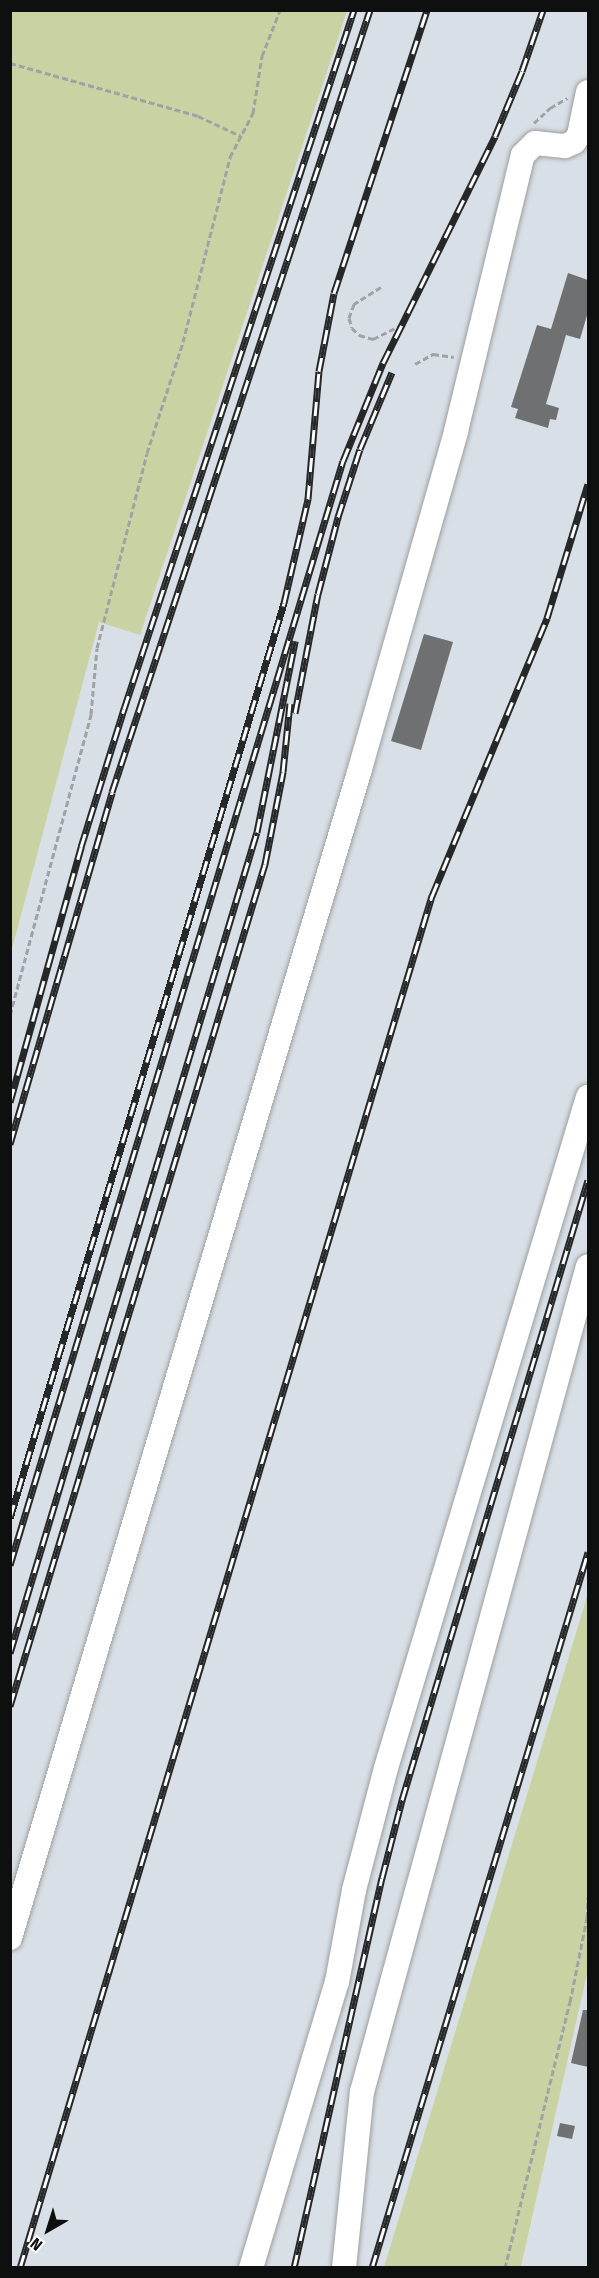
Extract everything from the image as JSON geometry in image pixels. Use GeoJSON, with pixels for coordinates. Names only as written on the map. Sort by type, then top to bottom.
{"type":"FeatureCollection","features":[{"type":"Feature","properties":{"kind":"lane"},"geometry":{"type":"LineString","coordinates":[[10,1938],[360,770],[456,431],[523,155],[531,144],[541,142],[565,146],[574,142],[579,135],[580,94]]}},
{"type":"Feature","properties":{"kind":"lane"},"geometry":{"type":"LineString","coordinates":[[251,2268],[337,1982],[354,1890],[386,1768],[588,1097]]}},
{"type":"Feature","properties":{"kind":"lane"},"geometry":{"type":"LineString","coordinates":[[344,2268],[362,2092],[588,1266]]}},
{"type":"Feature","properties":{"kind":"path"},"geometry":{"type":"LineString","coordinates":[[10,1015],[39,899],[91,714],[98,648],[147,453],[183,342],[230,157],[253,113],[262,56],[279,10]]}},
{"type":"Feature","properties":{"kind":"path"},"geometry":{"type":"LineString","coordinates":[[10,63],[198,116],[241,136]]}},
{"type":"Feature","properties":{"kind":"path"},"geometry":{"type":"LineString","coordinates":[[531,144],[529,133],[535,121],[580,94]]}},
{"type":"Feature","properties":{"kind":"path"},"geometry":{"type":"LineString","coordinates":[[381,287],[354,304],[349,318],[352,328],[359,335],[373,339],[402,325]]}},
{"type":"Feature","properties":{"kind":"path"},"geometry":{"type":"LineString","coordinates":[[415,364],[424,357],[437,354],[473,362]]}},
{"type":"Feature","properties":{"kind":"path"},"geometry":{"type":"LineString","coordinates":[[505,2268],[570,2002],[587,1918],[588,1896]]}},
{"type":"Feature","properties":{"kind":"shaded area"},"geometry":{"type":"Polygon","coordinates":[[[268,11],[588,11],[588,1593],[384,2267],[11,2268],[11,953],[227,138],[268,11]]]}},
{"type":"Feature","properties":{"kind":"shaded area"},"geometry":{"type":"Polygon","coordinates":[[[588,1970],[588,2267],[521,2268],[547,2152],[588,1970]]]}},
{"type":"Feature","properties":{"kind":"green space"},"geometry":{"type":"Polygon","coordinates":[[[11,10],[347,11],[140,635],[99,622],[11,953],[11,10]]]}},
{"type":"Feature","properties":{"kind":"green space"},"geometry":{"type":"Polygon","coordinates":[[[588,1593],[588,1970],[521,2267],[384,2267],[588,1593]]]}},
{"type":"Feature","properties":{"kind":"building"},"geometry":{"type":"Polygon","coordinates":[[[568,273],[588,280],[588,312],[580,339],[566,335],[546,404],[559,408],[556,420],[550,419],[548,428],[515,418],[518,409],[511,407],[537,325],[551,329],[568,273]]]}},
{"type":"Feature","properties":{"kind":"building"},"geometry":{"type":"Polygon","coordinates":[[[424,634],[453,642],[421,750],[391,741],[424,634]]]}},
{"type":"Feature","properties":{"kind":"building"},"geometry":{"type":"Polygon","coordinates":[[[583,2010],[588,2010],[588,2067],[571,2063],[583,2010]]]}},
{"type":"Feature","properties":{"kind":"building"},"geometry":{"type":"Polygon","coordinates":[[[560,2123],[575,2126],[572,2139],[557,2136],[560,2123]]]}},
{"type":"Feature","properties":{"kind":"railway"},"geometry":{"type":"LineString","coordinates":[[10,1102],[81,847],[124,709],[354,10]]}},
{"type":"Feature","properties":{"kind":"railway"},"geometry":{"type":"LineString","coordinates":[[10,1144],[112,792],[370,10]]}},
{"type":"Feature","properties":{"kind":"railway"},"geometry":{"type":"LineString","coordinates":[[10,1518],[284,603],[308,499],[319,371],[334,293],[427,10]]}},
{"type":"Feature","properties":{"kind":"railway"},"geometry":{"type":"LineString","coordinates":[[10,1565],[343,461],[383,363],[495,136],[522,71],[543,10]]}},
{"type":"Feature","properties":{"kind":"railway"},"geometry":{"type":"LineString","coordinates":[[295,713],[318,594],[338,517],[360,449],[392,372]]}},
{"type":"Feature","properties":{"kind":"railway"},"geometry":{"type":"LineString","coordinates":[[20,2268],[432,896],[547,618],[588,484]]}},
{"type":"Feature","properties":{"kind":"railway"},"geometry":{"type":"LineString","coordinates":[[10,1653],[257,832],[295,641]]}},
{"type":"Feature","properties":{"kind":"railway"},"geometry":{"type":"LineString","coordinates":[[10,1706],[265,864],[283,772],[290,703]]}},
{"type":"Feature","properties":{"kind":"railway"},"geometry":{"type":"LineString","coordinates":[[294,2268],[382,1878],[402,1800],[588,1180]]}},
{"type":"Feature","properties":{"kind":"railway"},"geometry":{"type":"LineString","coordinates":[[372,2268],[588,1552]]}}]}
